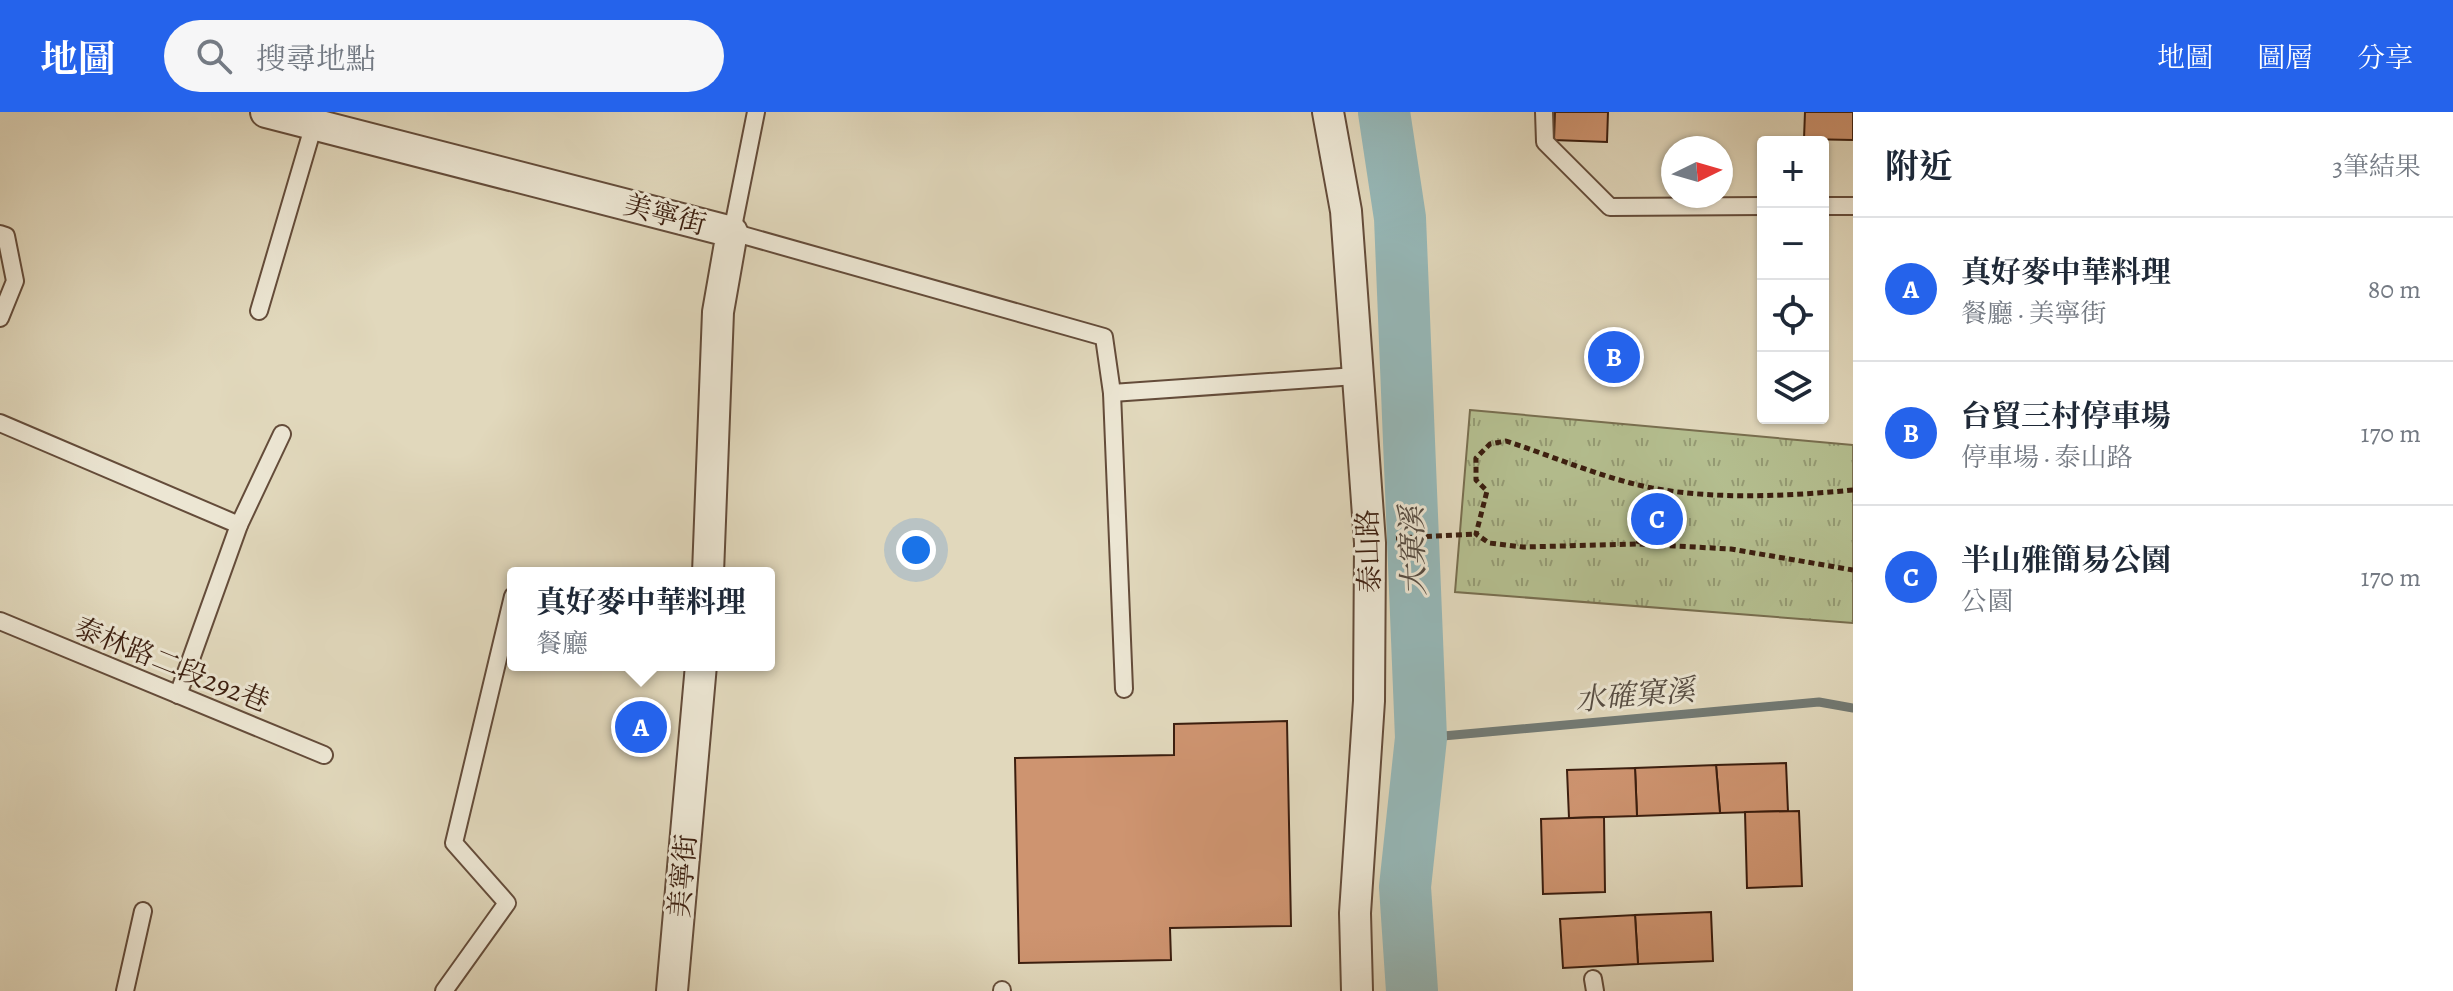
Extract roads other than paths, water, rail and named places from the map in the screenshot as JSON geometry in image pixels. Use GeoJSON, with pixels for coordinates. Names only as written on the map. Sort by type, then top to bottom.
{"type":"FeatureCollection","features":[{"type":"Feature","properties":{"kind":"street","name":"美寧街"},"geometry":{"type":"LineString","coordinates":[[266,112],[732,232],[718,312],[708,567]]}},
{"type":"Feature","properties":{"kind":"street","name":"泰山路"},"geometry":{"type":"LineString","coordinates":[[1328,112],[1346,211],[1370,543],[1369,701],[1355,913],[1357,991]]}},
{"type":"Feature","properties":{"kind":"street","name":"美寧街"},"geometry":{"type":"LineString","coordinates":[[672,991],[700,671]]}},
{"type":"Feature","properties":{"kind":"lane"},"geometry":{"type":"LineString","coordinates":[[756,112],[732,232],[1104,337],[1112,393],[1124,689]]}},
{"type":"Feature","properties":{"kind":"lane"},"geometry":{"type":"LineString","coordinates":[[1544,112],[1545,142],[1610,207],[1757,206]]}},
{"type":"Feature","properties":{"kind":"lane"},"geometry":{"type":"LineString","coordinates":[[259,311],[314,124]]}},
{"type":"Feature","properties":{"kind":"lane"},"geometry":{"type":"LineString","coordinates":[[1829,206],[1853,206]]}},
{"type":"Feature","properties":{"kind":"lane"},"geometry":{"type":"LineString","coordinates":[[0,234],[6,236],[15,281],[0,318]]}},
{"type":"Feature","properties":{"kind":"lane"},"geometry":{"type":"LineString","coordinates":[[1112,393],[1356,376]]}},
{"type":"Feature","properties":{"kind":"lane"},"geometry":{"type":"LineString","coordinates":[[0,423],[239,525]]}},
{"type":"Feature","properties":{"kind":"lane"},"geometry":{"type":"LineString","coordinates":[[178,695],[239,525],[282,434]]}},
{"type":"Feature","properties":{"kind":"lane","name":"泰林路二段292巷"},"geometry":{"type":"LineString","coordinates":[[0,621],[324,755]]}},
{"type":"Feature","properties":{"kind":"lane"},"geometry":{"type":"LineString","coordinates":[[444,991],[507,903],[454,843],[507,621]]}},
{"type":"Feature","properties":{"kind":"lane"},"geometry":{"type":"LineString","coordinates":[[125,991],[143,911]]}},
{"type":"Feature","properties":{"kind":"waterway","name":"大窠溪"},"geometry":{"type":"LineString","coordinates":[[1384,112],[1400,218],[1421,738],[1405,887],[1412,991]]}},
{"type":"Feature","properties":{"kind":"waterway","name":"水確窠溪"},"geometry":{"type":"LineString","coordinates":[[1421,738],[1819,702],[1853,708]]}},
{"type":"Feature","properties":{"kind":"place","name":"台貿三村停車場"},"geometry":{"type":"Point","coordinates":[1614,357]}},
{"type":"Feature","properties":{"kind":"place","name":"半山雅簡易公園"},"geometry":{"type":"Point","coordinates":[1657,519]}},
{"type":"Feature","properties":{"kind":"place","name":"真好麥中華料理"},"geometry":{"type":"Point","coordinates":[641,727]}}]}
